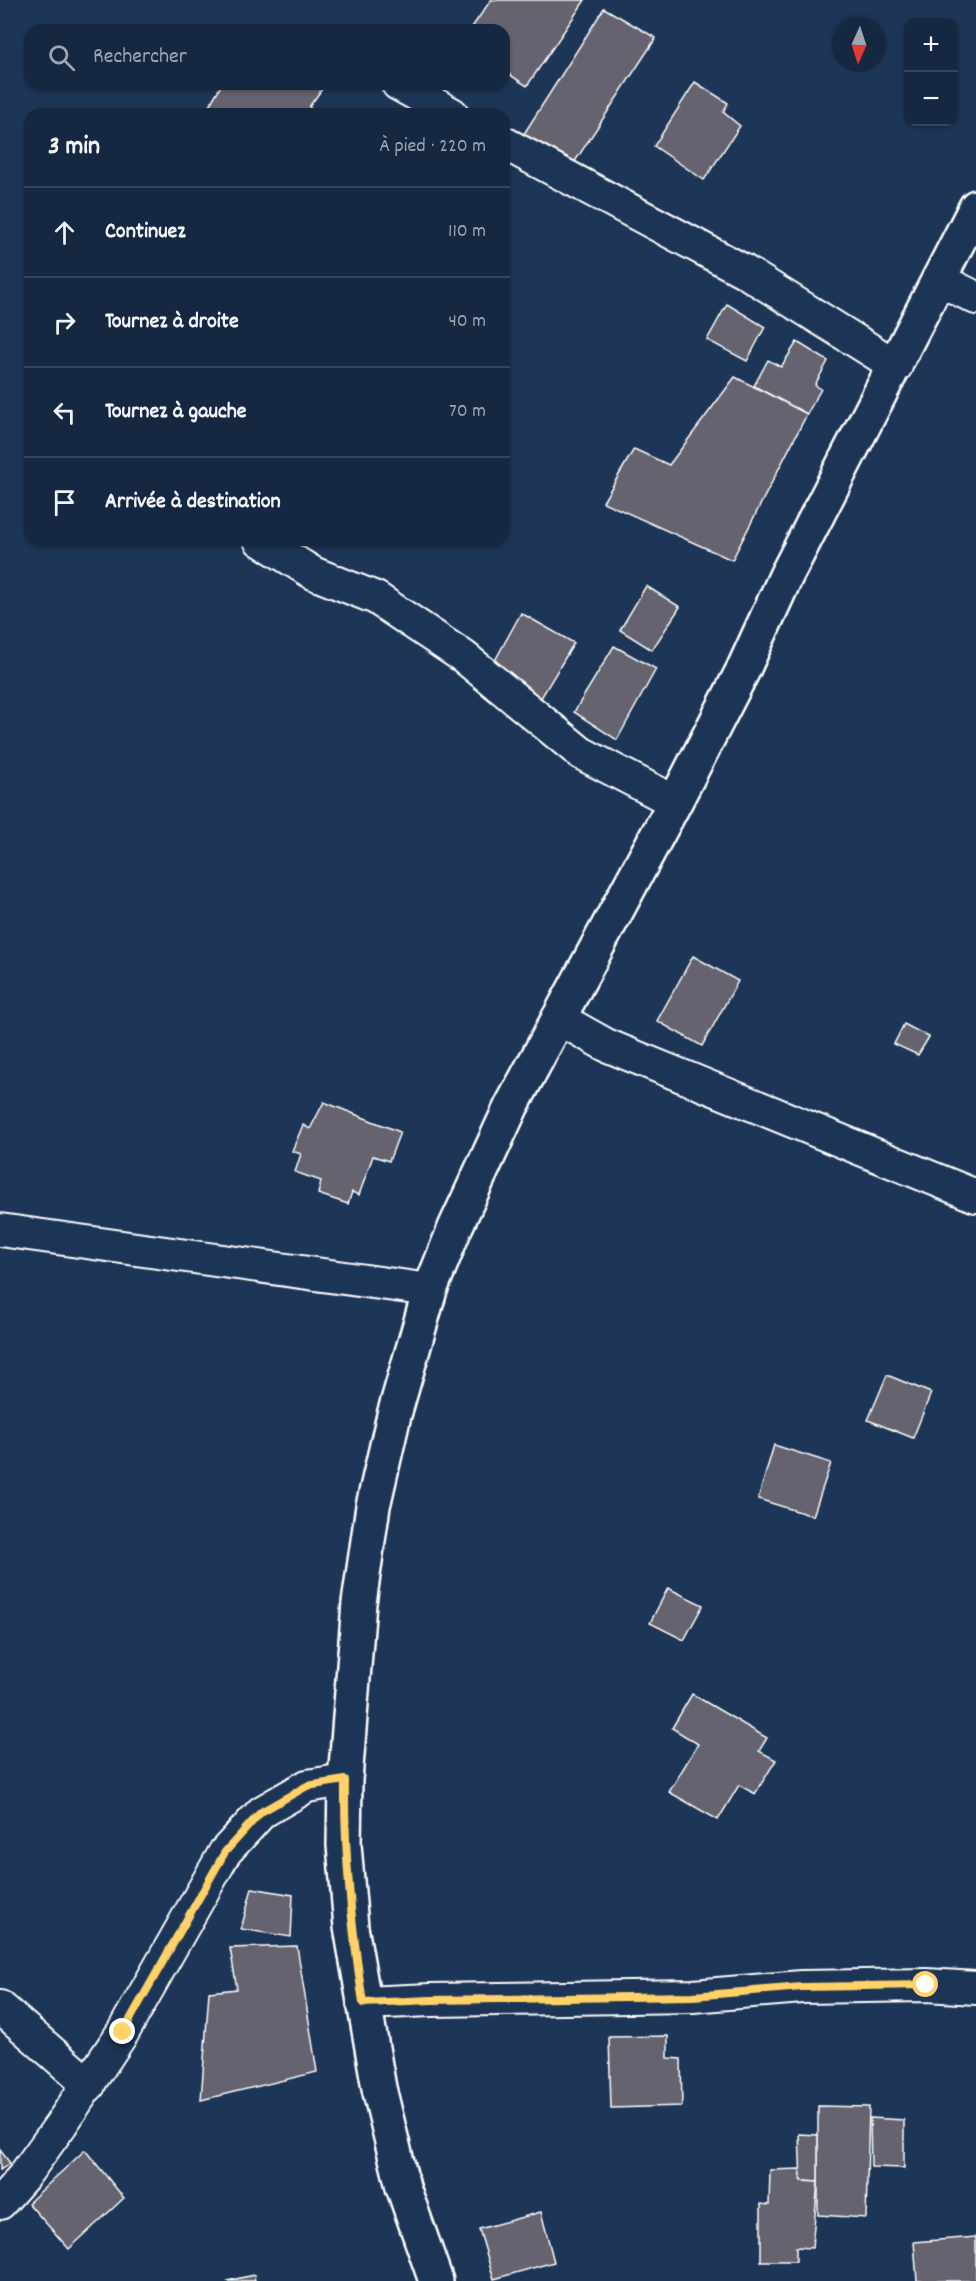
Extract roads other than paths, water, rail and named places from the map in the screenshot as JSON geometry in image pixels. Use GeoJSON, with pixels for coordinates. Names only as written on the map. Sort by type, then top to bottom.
{"type":"FeatureCollection","features":[{"type":"Feature","properties":{"kind":"street"},"geometry":{"type":"LineString","coordinates":[[409,90],[441,108]]}},
{"type":"Feature","properties":{"kind":"street"},"geometry":{"type":"LineString","coordinates":[[510,146],[744,271],[896,366]]}},
{"type":"Feature","properties":{"kind":"street"},"geometry":{"type":"LineString","coordinates":[[436,2281],[403,2187],[380,2088],[351,1927],[344,1845],[345,1780],[359,1603],[373,1506],[394,1415],[430,1290],[492,1147],[558,1018],[675,802],[742,670],[786,576],[976,207]]}},
{"type":"Feature","properties":{"kind":"street"},"geometry":{"type":"LineString","coordinates":[[938,279],[976,298]]}},
{"type":"Feature","properties":{"kind":"street"},"geometry":{"type":"LineString","coordinates":[[270,546],[313,573],[376,598],[464,657],[581,753],[675,802]]}},
{"type":"Feature","properties":{"kind":"street"},"geometry":{"type":"LineString","coordinates":[[558,1018],[606,1045],[976,1196]]}},
{"type":"Feature","properties":{"kind":"street"},"geometry":{"type":"LineString","coordinates":[[0,1230],[430,1290]]}},
{"type":"Feature","properties":{"kind":"street"},"geometry":{"type":"LineString","coordinates":[[0,2202],[23,2177],[89,2085],[123,2032],[225,1852],[261,1812],[307,1786],[345,1780]]}},
{"type":"Feature","properties":{"kind":"street"},"geometry":{"type":"LineString","coordinates":[[363,2003],[693,1996],[802,1987],[926,1985],[976,1988]]}},
{"type":"Feature","properties":{"kind":"street"},"geometry":{"type":"LineString","coordinates":[[0,2007],[89,2085]]}}]}
